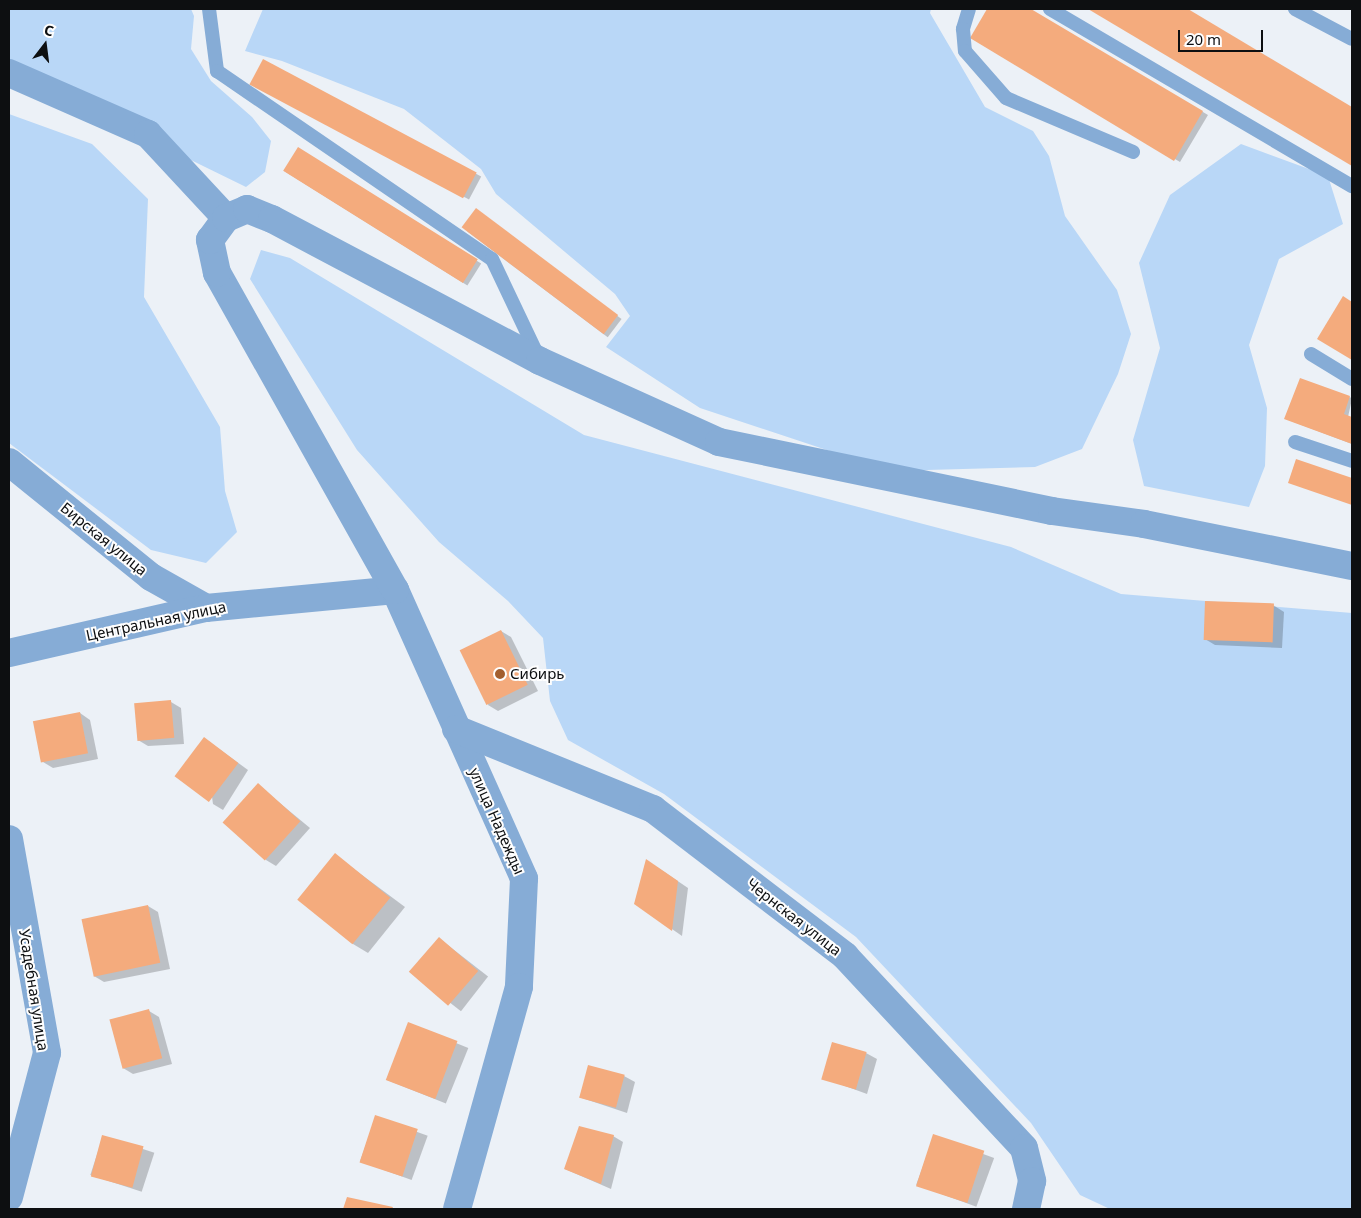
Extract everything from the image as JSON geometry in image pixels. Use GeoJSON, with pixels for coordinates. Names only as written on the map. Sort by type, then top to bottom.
{"type":"FeatureCollection","features":[{"type":"Feature","properties":{"kind":"street"},"geometry":{"type":"LineString","coordinates":[[9,74],[148,134],[226,218],[247,209],[272,219],[540,361],[719,442],[1052,511],[1144,524],[1352,566]]}},
{"type":"Feature","properties":{"kind":"street","name":"улица Надежды"},"geometry":{"type":"LineString","coordinates":[[226,218],[210,240],[217,273],[394,590],[524,879],[519,987],[457,1209]]}},
{"type":"Feature","properties":{"kind":"street","name":"Бирская улица"},"geometry":{"type":"LineString","coordinates":[[9,462],[151,577],[206,608]]}},
{"type":"Feature","properties":{"kind":"street","name":"Центральная улица"},"geometry":{"type":"LineString","coordinates":[[9,653],[206,608],[394,590]]}},
{"type":"Feature","properties":{"kind":"street","name":"Чернская улица"},"geometry":{"type":"LineString","coordinates":[[456,729],[653,809],[844,956],[1024,1148],[1032,1181],[1026,1209]]}},
{"type":"Feature","properties":{"kind":"street","name":"Усадебная улица"},"geometry":{"type":"LineString","coordinates":[[9,839],[47,1054],[9,1198]]}},
{"type":"Feature","properties":{"kind":"lane"},"geometry":{"type":"LineString","coordinates":[[209,9],[217,71],[492,259],[540,361]]}},
{"type":"Feature","properties":{"kind":"lane"},"geometry":{"type":"LineString","coordinates":[[969,9],[963,29],[965,51],[1006,98],[1133,152]]}},
{"type":"Feature","properties":{"kind":"lane"},"geometry":{"type":"LineString","coordinates":[[1050,9],[1352,186]]}},
{"type":"Feature","properties":{"kind":"lane"},"geometry":{"type":"LineString","coordinates":[[1295,9],[1352,39]]}},
{"type":"Feature","properties":{"kind":"lane"},"geometry":{"type":"LineString","coordinates":[[1311,354],[1352,379]]}},
{"type":"Feature","properties":{"kind":"lane"},"geometry":{"type":"LineString","coordinates":[[1295,442],[1352,461]]}},
{"type":"Feature","properties":{"kind":"shaded area"},"geometry":{"type":"Polygon","coordinates":[[[9,9],[191,9],[194,16],[191,49],[211,81],[252,117],[271,141],[265,172],[246,187],[9,71],[9,9]]]}},
{"type":"Feature","properties":{"kind":"shaded area"},"geometry":{"type":"Polygon","coordinates":[[[263,9],[931,9],[930,13],[985,107],[1033,131],[1049,156],[1065,216],[1117,290],[1131,334],[1118,374],[1082,449],[1035,467],[890,471],[700,408],[606,347],[630,316],[615,294],[496,194],[481,169],[404,109],[282,61],[245,51],[263,9]]]}},
{"type":"Feature","properties":{"kind":"shaded area"},"geometry":{"type":"Polygon","coordinates":[[[9,114],[92,144],[148,199],[144,297],[220,427],[225,491],[237,532],[206,563],[151,550],[9,443],[9,114]]]}},
{"type":"Feature","properties":{"kind":"shaded area"},"geometry":{"type":"Polygon","coordinates":[[[1241,144],[1328,176],[1343,224],[1279,259],[1249,345],[1267,408],[1265,466],[1249,507],[1144,486],[1133,440],[1160,348],[1139,263],[1170,195],[1241,144]]]}},
{"type":"Feature","properties":{"kind":"shaded area"},"geometry":{"type":"Polygon","coordinates":[[[261,250],[290,258],[584,435],[1011,547],[1121,594],[1352,613],[1352,1209],[1110,1209],[1080,1195],[1031,1123],[856,937],[664,794],[568,740],[550,701],[543,638],[508,601],[439,542],[357,450],[250,279],[261,250]]]}},
{"type":"Feature","properties":{"kind":"building"},"geometry":{"type":"Polygon","coordinates":[[[987,9],[1031,9],[1203,111],[1174,161],[970,38],[987,9]]]}},
{"type":"Feature","properties":{"kind":"building"},"geometry":{"type":"Polygon","coordinates":[[[1088,9],[1188,9],[1352,107],[1352,166],[1088,9]]]}},
{"type":"Feature","properties":{"kind":"building"},"geometry":{"type":"Polygon","coordinates":[[[263,59],[477,173],[463,198],[249,85],[263,59]]]}},
{"type":"Feature","properties":{"kind":"building"},"geometry":{"type":"Polygon","coordinates":[[[298,147],[478,259],[463,283],[283,171],[298,147]]]}},
{"type":"Feature","properties":{"kind":"building"},"geometry":{"type":"Polygon","coordinates":[[[476,208],[618,315],[604,334],[462,227],[476,208]]]}},
{"type":"Feature","properties":{"kind":"building"},"geometry":{"type":"Polygon","coordinates":[[[1343,296],[1352,302],[1352,360],[1317,339],[1343,296]]]}},
{"type":"Feature","properties":{"kind":"building"},"geometry":{"type":"Polygon","coordinates":[[[1300,378],[1350,396],[1344,414],[1352,417],[1352,444],[1284,419],[1300,378]]]}},
{"type":"Feature","properties":{"kind":"building"},"geometry":{"type":"Polygon","coordinates":[[[1296,459],[1352,478],[1352,505],[1288,483],[1296,459]]]}},
{"type":"Feature","properties":{"kind":"building"},"geometry":{"type":"Polygon","coordinates":[[[1205,601],[1274,603],[1273,642],[1204,640],[1205,601]]]}},
{"type":"Feature","properties":{"kind":"building"},"geometry":{"type":"Polygon","coordinates":[[[501,630],[528,685],[486,705],[460,650],[501,630]]]}},
{"type":"Feature","properties":{"kind":"building"},"geometry":{"type":"Polygon","coordinates":[[[171,700],[174,738],[137,741],[134,703],[171,700]]]}},
{"type":"Feature","properties":{"kind":"building"},"geometry":{"type":"Polygon","coordinates":[[[80,712],[88,753],[41,762],[33,721],[80,712]]]}},
{"type":"Feature","properties":{"kind":"building"},"geometry":{"type":"Polygon","coordinates":[[[204,737],[238,763],[209,802],[175,776],[204,737]]]}},
{"type":"Feature","properties":{"kind":"building"},"geometry":{"type":"Polygon","coordinates":[[[258,783],[300,821],[265,861],[223,822],[258,783]]]}},
{"type":"Feature","properties":{"kind":"building"},"geometry":{"type":"Polygon","coordinates":[[[335,853],[390,898],[352,944],[297,900],[335,853]]]}},
{"type":"Feature","properties":{"kind":"building"},"geometry":{"type":"Polygon","coordinates":[[[646,859],[678,881],[672,931],[634,904],[646,859]]]}},
{"type":"Feature","properties":{"kind":"building"},"geometry":{"type":"Polygon","coordinates":[[[148,905],[160,963],[94,977],[81,919],[148,905]]]}},
{"type":"Feature","properties":{"kind":"building"},"geometry":{"type":"Polygon","coordinates":[[[439,937],[478,971],[448,1006],[409,972],[439,937]]]}},
{"type":"Feature","properties":{"kind":"building"},"geometry":{"type":"Polygon","coordinates":[[[149,1009],[162,1058],[123,1069],[109,1020],[149,1009]]]}},
{"type":"Feature","properties":{"kind":"building"},"geometry":{"type":"Polygon","coordinates":[[[408,1022],[457,1041],[435,1099],[386,1080],[408,1022]]]}},
{"type":"Feature","properties":{"kind":"building"},"geometry":{"type":"Polygon","coordinates":[[[832,1042],[867,1052],[856,1089],[821,1079],[832,1042]]]}},
{"type":"Feature","properties":{"kind":"building"},"geometry":{"type":"Polygon","coordinates":[[[588,1065],[625,1075],[616,1108],[579,1098],[588,1065]]]}},
{"type":"Feature","properties":{"kind":"building"},"geometry":{"type":"Polygon","coordinates":[[[375,1115],[418,1129],[402,1176],[360,1163],[375,1115]]]}},
{"type":"Feature","properties":{"kind":"building"},"geometry":{"type":"Polygon","coordinates":[[[579,1126],[614,1135],[601,1184],[564,1169],[579,1126]]]}},
{"type":"Feature","properties":{"kind":"building"},"geometry":{"type":"Polygon","coordinates":[[[933,1134],[984,1151],[967,1203],[916,1186],[933,1134]]]}},
{"type":"Feature","properties":{"kind":"building"},"geometry":{"type":"Polygon","coordinates":[[[102,1135],[144,1146],[132,1188],[91,1177],[102,1135]]]}},
{"type":"Feature","properties":{"kind":"building"},"geometry":{"type":"Polygon","coordinates":[[[347,1197],[393,1207],[392,1209],[343,1209],[347,1197]]]}},
{"type":"Feature","properties":{"kind":"place","name":"Сибирь"},"geometry":{"type":"Point","coordinates":[500,674]}}]}
